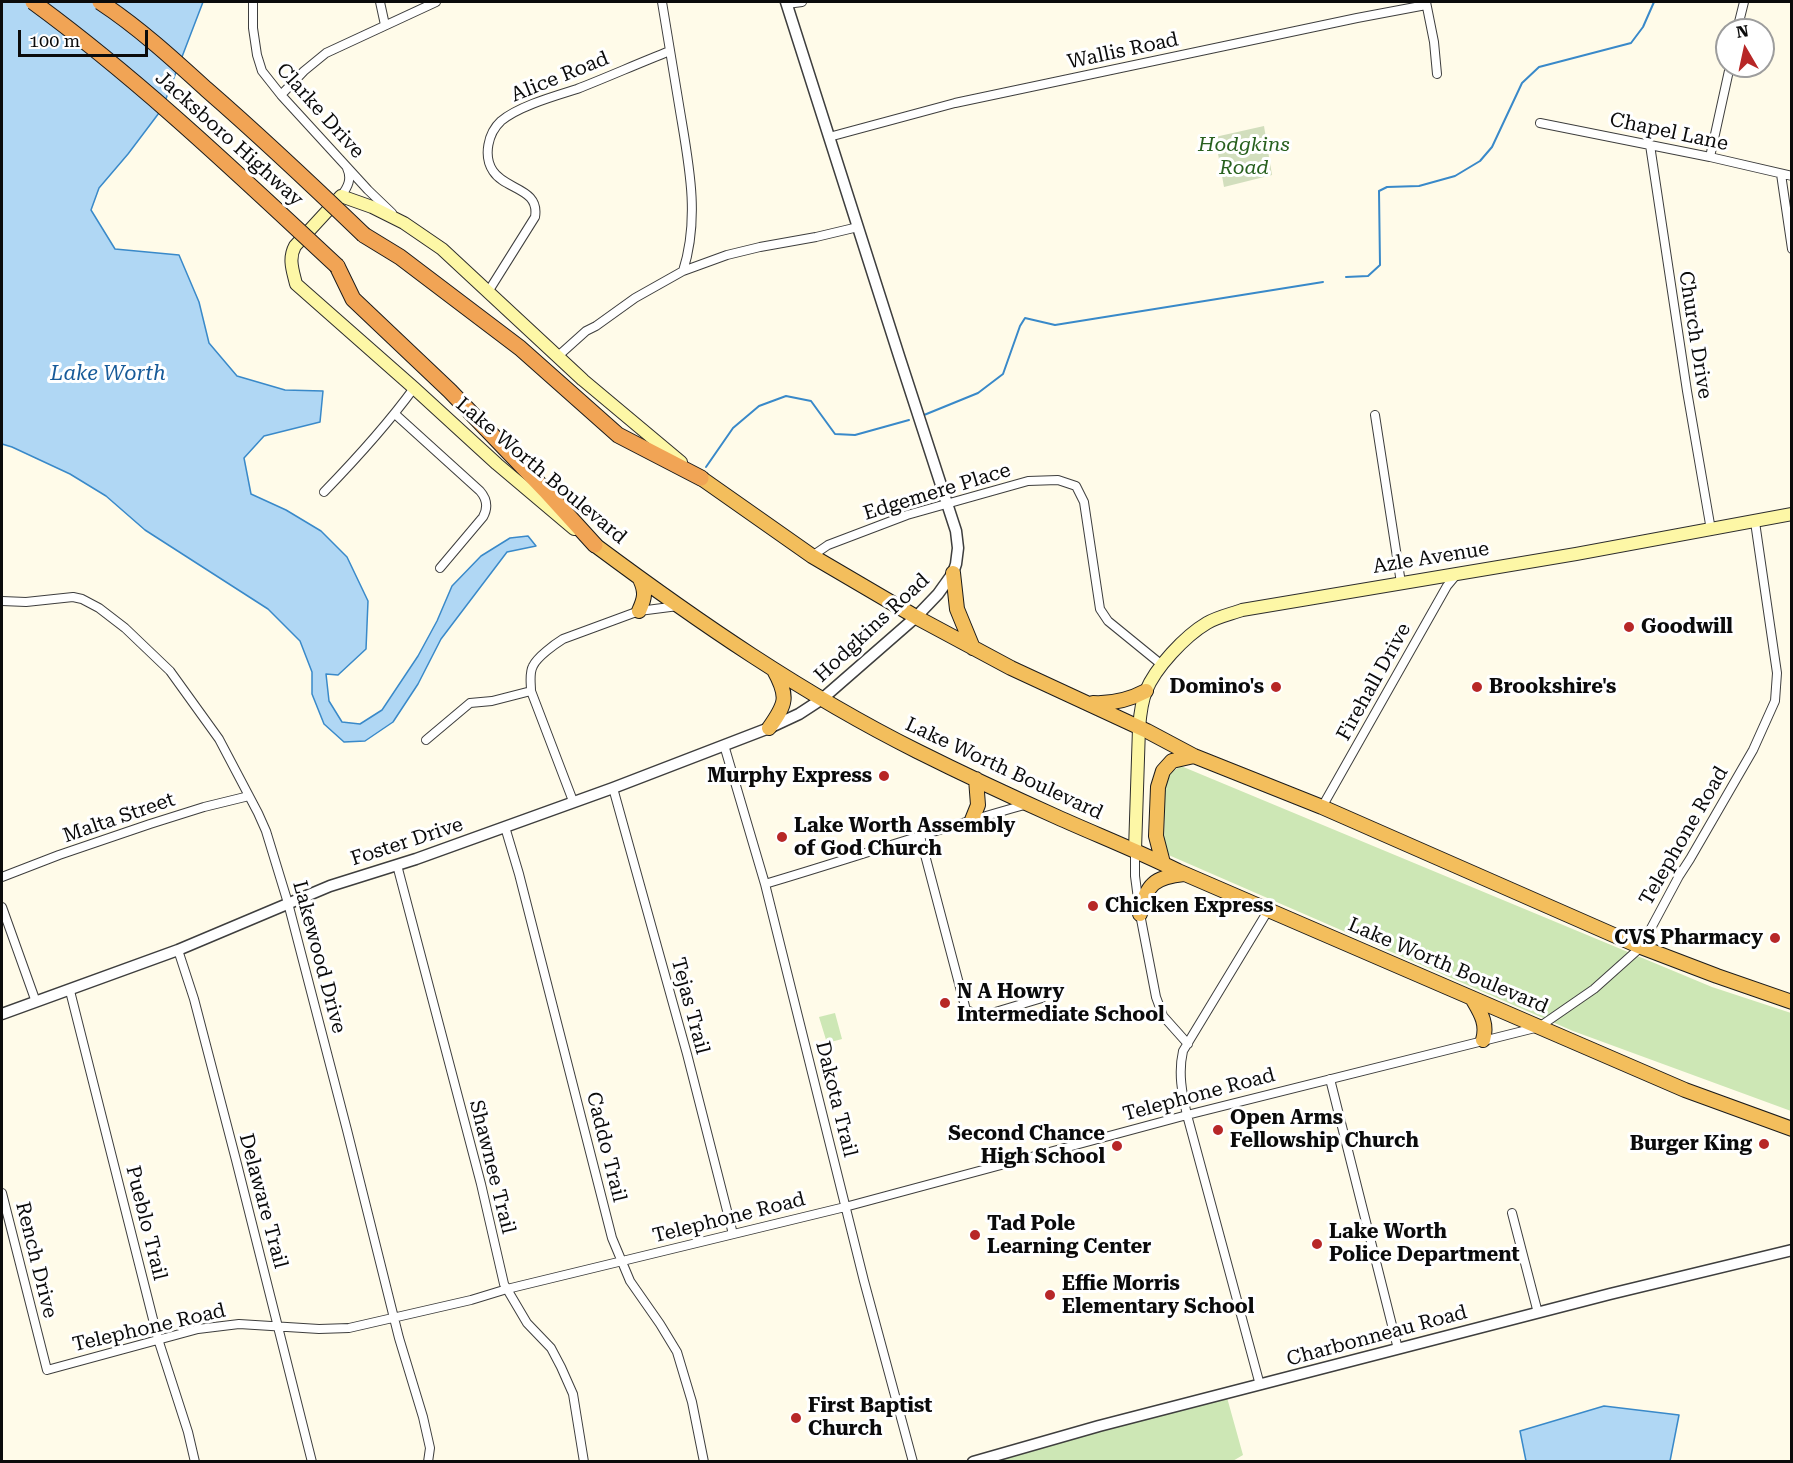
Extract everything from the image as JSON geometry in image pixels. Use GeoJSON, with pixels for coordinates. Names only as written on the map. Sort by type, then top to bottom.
{"type":"FeatureCollection","features":[{"type":"Feature","properties":{"kind":"highway","name":"Jacksboro Highway"},"geometry":{"type":"LineString","coordinates":[[33,2],[84,39],[195,135],[337,266],[353,299],[450,391],[595,545]]}},
{"type":"Feature","properties":{"kind":"highway","name":"Jacksboro Highway"},"geometry":{"type":"LineString","coordinates":[[100,2],[123,17],[189,74],[364,235],[400,257],[520,348],[618,435],[700,478]]}},
{"type":"Feature","properties":{"kind":"highway"},"geometry":{"type":"LineString","coordinates":[[700,478],[812,556],[916,618],[1194,756],[1322,807],[1641,947],[1791,1002]]}},
{"type":"Feature","properties":{"kind":"highway","name":"Lake Worth Boulevard"},"geometry":{"type":"LineString","coordinates":[[595,545],[733,644],[822,699],[908,746],[1057,817],[1185,874],[1685,1090],[1791,1129]]}},
{"type":"Feature","properties":{"kind":"highway"},"geometry":{"type":"LineString","coordinates":[[953,573],[957,609],[973,648]]}},
{"type":"Feature","properties":{"kind":"highway"},"geometry":{"type":"LineString","coordinates":[[639,611],[645,598],[645,590],[640,579]]}},
{"type":"Feature","properties":{"kind":"highway"},"geometry":{"type":"LineString","coordinates":[[769,728],[785,701],[782,683],[773,668]]}},
{"type":"Feature","properties":{"kind":"highway"},"geometry":{"type":"LineString","coordinates":[[1086,703],[1119,702],[1146,691]]}},
{"type":"Feature","properties":{"kind":"highway"},"geometry":{"type":"LineString","coordinates":[[1163,863],[1155,836],[1158,787],[1163,771],[1173,761],[1194,756]]}},
{"type":"Feature","properties":{"kind":"highway"},"geometry":{"type":"LineString","coordinates":[[972,820],[978,806],[976,779]]}},
{"type":"Feature","properties":{"kind":"highway"},"geometry":{"type":"LineString","coordinates":[[1140,914],[1149,887],[1168,876],[1185,874]]}},
{"type":"Feature","properties":{"kind":"highway"},"geometry":{"type":"LineString","coordinates":[[1472,998],[1484,1021],[1486,1030],[1483,1040]]}},
{"type":"Feature","properties":{"kind":"main road"},"geometry":{"type":"LineString","coordinates":[[341,196],[378,209],[404,223],[442,249],[557,357],[700,478]]}},
{"type":"Feature","properties":{"kind":"main road","name":"Lake Worth Boulevard"},"geometry":{"type":"LineString","coordinates":[[341,196],[292,252],[291,260],[296,284],[523,486],[595,545]]}},
{"type":"Feature","properties":{"kind":"main road","name":"Azle Avenue"},"geometry":{"type":"LineString","coordinates":[[1135,850],[1139,728],[1146,691],[1162,665],[1184,639],[1209,622],[1242,610],[1711,530],[1791,514]]}},
{"type":"Feature","properties":{"kind":"street","name":"Clarke Drive"},"geometry":{"type":"LineString","coordinates":[[254,2],[253,28],[259,63],[266,77],[376,199],[404,223]]}},
{"type":"Feature","properties":{"kind":"street"},"geometry":{"type":"LineString","coordinates":[[380,2],[385,25]]}},
{"type":"Feature","properties":{"kind":"street"},"geometry":{"type":"LineString","coordinates":[[281,95],[311,64],[326,53],[436,2]]}},
{"type":"Feature","properties":{"kind":"street"},"geometry":{"type":"LineString","coordinates":[[662,2],[693,199],[691,241],[683,271]]}},
{"type":"Feature","properties":{"kind":"street"},"geometry":{"type":"LineString","coordinates":[[786,3],[802,2]]}},
{"type":"Feature","properties":{"kind":"street"},"geometry":{"type":"LineString","coordinates":[[1740,18],[1744,2]]}},
{"type":"Feature","properties":{"kind":"street","name":"Hodgkins Road"},"geometry":{"type":"LineString","coordinates":[[786,3],[948,502],[958,548],[953,573],[938,594],[916,618],[822,699]]}},
{"type":"Feature","properties":{"kind":"street"},"geometry":{"type":"LineString","coordinates":[[1426,3],[1434,42],[1437,74]]}},
{"type":"Feature","properties":{"kind":"street","name":"Wallis Road"},"geometry":{"type":"LineString","coordinates":[[829,137],[955,103],[1426,3]]}},
{"type":"Feature","properties":{"kind":"street","name":"Alice Road"},"geometry":{"type":"LineString","coordinates":[[488,292],[535,217],[537,210],[528,194],[510,186],[493,172],[487,157],[487,150],[500,122],[537,102],[579,88],[670,51]]}},
{"type":"Feature","properties":{"kind":"street"},"geometry":{"type":"LineString","coordinates":[[1710,157],[1727,78]]}},
{"type":"Feature","properties":{"kind":"street","name":"Chapel Lane"},"geometry":{"type":"LineString","coordinates":[[1540,123],[1710,157],[1791,176]]}},
{"type":"Feature","properties":{"kind":"street","name":"Church Drive"},"geometry":{"type":"LineString","coordinates":[[1650,145],[1686,391],[1711,530]]}},
{"type":"Feature","properties":{"kind":"street"},"geometry":{"type":"LineString","coordinates":[[341,196],[347,189],[350,179],[350,174],[343,163]]}},
{"type":"Feature","properties":{"kind":"street"},"geometry":{"type":"LineString","coordinates":[[1781,174],[1791,249]]}},
{"type":"Feature","properties":{"kind":"street"},"geometry":{"type":"LineString","coordinates":[[557,357],[585,331],[596,326],[635,298],[683,271],[727,255],[858,227]]}},
{"type":"Feature","properties":{"kind":"street"},"geometry":{"type":"LineString","coordinates":[[324,492],[364,451],[414,388]]}},
{"type":"Feature","properties":{"kind":"street"},"geometry":{"type":"LineString","coordinates":[[395,414],[484,496],[486,511],[483,517],[440,567]]}},
{"type":"Feature","properties":{"kind":"street"},"geometry":{"type":"LineString","coordinates":[[1375,415],[1401,583]]}},
{"type":"Feature","properties":{"kind":"street","name":"Edgemere Place"},"geometry":{"type":"LineString","coordinates":[[812,556],[828,545],[948,502],[1028,481],[1058,480],[1076,486],[1084,502],[1100,609],[1108,621],[1162,665]]}},
{"type":"Feature","properties":{"kind":"street","name":"Telephone Road"},"geometry":{"type":"LineString","coordinates":[[47,1370],[158,1339],[220,1325],[349,1328],[471,1300],[507,1289],[845,1207],[1186,1115],[1539,1027],[1594,989],[1641,947],[1678,876],[1753,750],[1774,701],[1776,674],[1755,522]]}},
{"type":"Feature","properties":{"kind":"street","name":"Firehall Drive"},"geometry":{"type":"LineString","coordinates":[[1322,807],[1447,586],[1457,574]]}},
{"type":"Feature","properties":{"kind":"street","name":"Lakewood Drive"},"geometry":{"type":"LineString","coordinates":[[2,601],[26,602],[73,597],[99,608],[125,628],[170,671],[219,739],[249,796],[266,831],[288,903],[348,1130],[394,1317],[430,1448],[428,1461]]}},
{"type":"Feature","properties":{"kind":"street"},"geometry":{"type":"LineString","coordinates":[[573,801],[531,691],[533,664],[563,639],[639,611],[678,606]]}},
{"type":"Feature","properties":{"kind":"street"},"geometry":{"type":"LineString","coordinates":[[426,740],[470,703],[492,701],[531,691]]}},
{"type":"Feature","properties":{"kind":"street","name":"Foster Drive"},"geometry":{"type":"LineString","coordinates":[[2,1014],[178,950],[330,886],[397,865],[613,788],[769,728],[799,714],[822,699]]}},
{"type":"Feature","properties":{"kind":"street","name":"Dakota Trail"},"geometry":{"type":"LineString","coordinates":[[724,745],[765,884],[845,1207],[913,1461]]}},
{"type":"Feature","properties":{"kind":"street","name":"Tejas Trail"},"geometry":{"type":"LineString","coordinates":[[613,788],[687,1054],[733,1234]]}},
{"type":"Feature","properties":{"kind":"street","name":"Malta Street"},"geometry":{"type":"LineString","coordinates":[[2,877],[150,824],[249,796]]}},
{"type":"Feature","properties":{"kind":"street"},"geometry":{"type":"LineString","coordinates":[[765,884],[1030,804]]}},
{"type":"Feature","properties":{"kind":"street","name":"Caddo Trail"},"geometry":{"type":"LineString","coordinates":[[505,827],[612,1238],[621,1262],[636,1290],[677,1352],[694,1408],[704,1461]]}},
{"type":"Feature","properties":{"kind":"street"},"geometry":{"type":"LineString","coordinates":[[920,836],[966,1010],[982,1016],[1042,998]]}},
{"type":"Feature","properties":{"kind":"street"},"geometry":{"type":"LineString","coordinates":[[1135,850],[1140,914],[1160,1009],[1167,1022],[1188,1044]]}},
{"type":"Feature","properties":{"kind":"street","name":"Shawnee Trail"},"geometry":{"type":"LineString","coordinates":[[397,865],[507,1289],[526,1323],[551,1348],[561,1367],[573,1394],[584,1461]]}},
{"type":"Feature","properties":{"kind":"street"},"geometry":{"type":"LineString","coordinates":[[2,907],[36,1002]]}},
{"type":"Feature","properties":{"kind":"street"},"geometry":{"type":"LineString","coordinates":[[1260,1386],[1186,1115],[1180,1065],[1183,1051],[1269,909]]}},
{"type":"Feature","properties":{"kind":"street","name":"Delaware Trail"},"geometry":{"type":"LineString","coordinates":[[178,950],[194,999],[312,1461]]}},
{"type":"Feature","properties":{"kind":"street","name":"Pueblo Trail"},"geometry":{"type":"LineString","coordinates":[[70,991],[158,1339],[195,1461]]}},
{"type":"Feature","properties":{"kind":"street"},"geometry":{"type":"LineString","coordinates":[[1330,1079],[1398,1349]]}},
{"type":"Feature","properties":{"kind":"street","name":"Rench Drive"},"geometry":{"type":"LineString","coordinates":[[2,1193],[47,1370]]}},
{"type":"Feature","properties":{"kind":"street"},"geometry":{"type":"LineString","coordinates":[[1512,1213],[1538,1313]]}},
{"type":"Feature","properties":{"kind":"street","name":"Charbonneau Road"},"geometry":{"type":"LineString","coordinates":[[973,1461],[1099,1426],[1791,1250]]}},
{"type":"Feature","properties":{"kind":"green space","name":"Hodgkins Road"},"geometry":{"type":"Polygon","coordinates":[[[1264,126],[1272,175],[1224,187],[1215,137],[1264,126]]]}},
{"type":"Feature","properties":{"kind":"green space"},"geometry":{"type":"Polygon","coordinates":[[[1181,766],[1712,987],[1791,1013],[1791,1111],[1573,1031],[1164,853],[1165,776],[1181,766]]]}},
{"type":"Feature","properties":{"kind":"green space"},"geometry":{"type":"Polygon","coordinates":[[[835,1013],[842,1039],[827,1043],[819,1017],[835,1013]]]}},
{"type":"Feature","properties":{"kind":"green space"},"geometry":{"type":"Polygon","coordinates":[[[1226,1394],[1243,1455],[1231,1462],[970,1462],[1226,1394]]]}},
{"type":"Feature","properties":{"kind":"water","name":"Lake Worth"},"geometry":{"type":"Polygon","coordinates":[[[2,2],[203,2],[162,109],[99,188],[91,210],[115,249],[179,255],[199,302],[209,343],[237,376],[285,390],[323,391],[320,422],[264,436],[244,458],[251,494],[286,510],[321,531],[347,557],[368,601],[366,649],[338,675],[326,674],[329,701],[342,722],[360,724],[382,710],[418,656],[452,586],[481,556],[510,538],[528,536],[536,546],[507,552],[441,639],[418,684],[393,722],[365,741],[344,742],[324,724],[312,694],[312,672],[300,641],[268,609],[145,530],[106,496],[70,474],[2,444],[2,2]]]}},
{"type":"Feature","properties":{"kind":"water"},"geometry":{"type":"Polygon","coordinates":[[[1604,1406],[1679,1415],[1670,1461],[1526,1461],[1520,1431],[1604,1406]]]}},
{"type":"Feature","properties":{"kind":"waterway"},"geometry":{"type":"LineString","coordinates":[[1346,277],[1368,276],[1380,265],[1379,191],[1387,187],[1419,186],[1455,176],[1480,161],[1492,147],[1522,83],[1539,67],[1631,43],[1643,27],[1654,2]]}},
{"type":"Feature","properties":{"kind":"waterway"},"geometry":{"type":"LineString","coordinates":[[924,415],[978,393],[1003,374],[1025,318],[1055,325],[1323,282]]}},
{"type":"Feature","properties":{"kind":"waterway"},"geometry":{"type":"LineString","coordinates":[[706,467],[733,428],[759,406],[786,396],[811,401],[835,434],[855,435],[909,420]]}},
{"type":"Feature","properties":{"kind":"place","name":"Goodwill"},"geometry":{"type":"Point","coordinates":[1629,627]}},
{"type":"Feature","properties":{"kind":"place","name":"Domino's"},"geometry":{"type":"Point","coordinates":[1276,687]}},
{"type":"Feature","properties":{"kind":"place","name":"Brookshire's"},"geometry":{"type":"Point","coordinates":[1477,687]}},
{"type":"Feature","properties":{"kind":"place","name":"Murphy Express"},"geometry":{"type":"Point","coordinates":[884,776]}},
{"type":"Feature","properties":{"kind":"place","name":"Lake Worth Assembly of God Church"},"geometry":{"type":"Point","coordinates":[782,837]}},
{"type":"Feature","properties":{"kind":"place","name":"Chicken Express"},"geometry":{"type":"Point","coordinates":[1093,906]}},
{"type":"Feature","properties":{"kind":"place","name":"CVS Pharmacy"},"geometry":{"type":"Point","coordinates":[1775,938]}},
{"type":"Feature","properties":{"kind":"place","name":"N A Howry Intermediate School"},"geometry":{"type":"Point","coordinates":[945,1003]}},
{"type":"Feature","properties":{"kind":"place","name":"Open Arms Fellowship Church"},"geometry":{"type":"Point","coordinates":[1218,1130]}},
{"type":"Feature","properties":{"kind":"place","name":"Burger King"},"geometry":{"type":"Point","coordinates":[1764,1144]}},
{"type":"Feature","properties":{"kind":"place","name":"Second Chance High School"},"geometry":{"type":"Point","coordinates":[1117,1146]}},
{"type":"Feature","properties":{"kind":"place","name":"Tad Pole Learning Center"},"geometry":{"type":"Point","coordinates":[975,1235]}},
{"type":"Feature","properties":{"kind":"place","name":"Lake Worth Police Department"},"geometry":{"type":"Point","coordinates":[1317,1244]}},
{"type":"Feature","properties":{"kind":"place","name":"Effie Morris Elementary School"},"geometry":{"type":"Point","coordinates":[1050,1295]}},
{"type":"Feature","properties":{"kind":"place","name":"First Baptist Church"},"geometry":{"type":"Point","coordinates":[796,1418]}}]}
